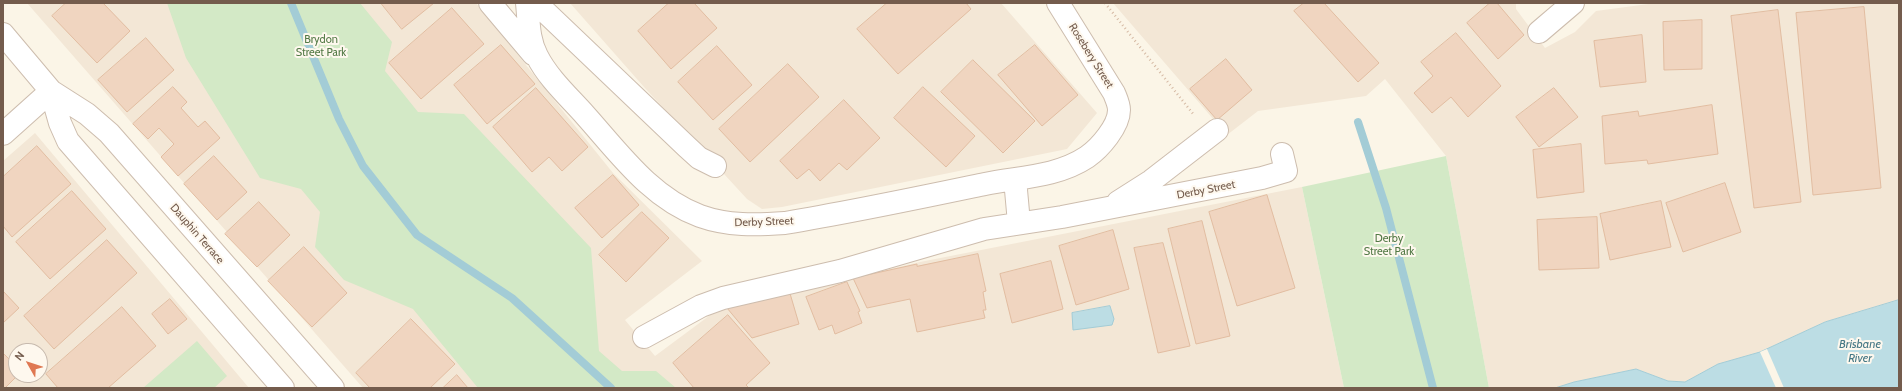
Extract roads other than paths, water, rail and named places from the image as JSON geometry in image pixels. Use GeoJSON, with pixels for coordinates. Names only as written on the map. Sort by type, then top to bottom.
{"type":"FeatureCollection","features":[{"type":"Feature","properties":{"kind":"street"},"geometry":{"type":"LineString","coordinates":[[490,3],[541,64]]}},
{"type":"Feature","properties":{"kind":"street","name":"Derby Street"},"geometry":{"type":"LineString","coordinates":[[527,3],[530,39],[541,64],[606,139],[651,187],[681,208],[719,222],[742,224],[785,223],[1047,174],[1087,157],[1110,131],[1116,122],[1119,112]]}},
{"type":"Feature","properties":{"kind":"street"},"geometry":{"type":"LineString","coordinates":[[536,3],[682,143],[699,158],[715,166]]}},
{"type":"Feature","properties":{"kind":"street","name":"Rosebery Street"},"geometry":{"type":"LineString","coordinates":[[1058,3],[1114,93],[1119,112]]}},
{"type":"Feature","properties":{"kind":"street"},"geometry":{"type":"LineString","coordinates":[[1540,32],[1573,3]]}},
{"type":"Feature","properties":{"kind":"street","name":"Dauphin Terrace"},"geometry":{"type":"LineString","coordinates":[[3,34],[52,91],[87,114],[109,133],[332,388]]}},
{"type":"Feature","properties":{"kind":"street"},"geometry":{"type":"LineString","coordinates":[[3,134],[52,91]]}},
{"type":"Feature","properties":{"kind":"street","name":"Dauphin Terrace"},"geometry":{"type":"LineString","coordinates":[[52,91],[60,123],[68,141],[283,388]]}},
{"type":"Feature","properties":{"kind":"street","name":"Derby Street"},"geometry":{"type":"LineString","coordinates":[[1108,207],[1147,184],[1213,132]]}},
{"type":"Feature","properties":{"kind":"street","name":"Derby Street"},"geometry":{"type":"LineString","coordinates":[[644,337],[696,309],[723,298],[840,270],[984,229],[1062,217],[1108,207],[1166,198],[1262,178],[1286,171],[1282,154]]}},
{"type":"Feature","properties":{"kind":"street"},"geometry":{"type":"LineString","coordinates":[[1015,179],[1019,223]]}},
{"type":"Feature","properties":{"kind":"water","name":"Brisbane River"},"geometry":{"type":"Polygon","coordinates":[[[1899,300],[1899,388],[1555,388],[1574,382],[1636,369],[1668,381],[1685,382],[1718,364],[1760,352],[1825,322],[1899,300]]]}},
{"type":"Feature","properties":{"kind":"water"},"geometry":{"type":"Polygon","coordinates":[[[1110,306],[1114,319],[1112,325],[1073,330],[1072,313],[1110,306]]]}},
{"type":"Feature","properties":{"kind":"waterway"},"geometry":{"type":"LineString","coordinates":[[291,3],[339,119],[363,166],[417,235],[512,298],[611,388]]}},
{"type":"Feature","properties":{"kind":"waterway"},"geometry":{"type":"LineString","coordinates":[[1358,122],[1386,208],[1433,388]]}},
{"type":"Feature","properties":{"kind":"park label","name":"Brydon Street Park"},"geometry":{"type":"Point","coordinates":[321,46]}},
{"type":"Feature","properties":{"kind":"park label","name":"Derby Street Park"},"geometry":{"type":"Point","coordinates":[1389,245]}}]}
